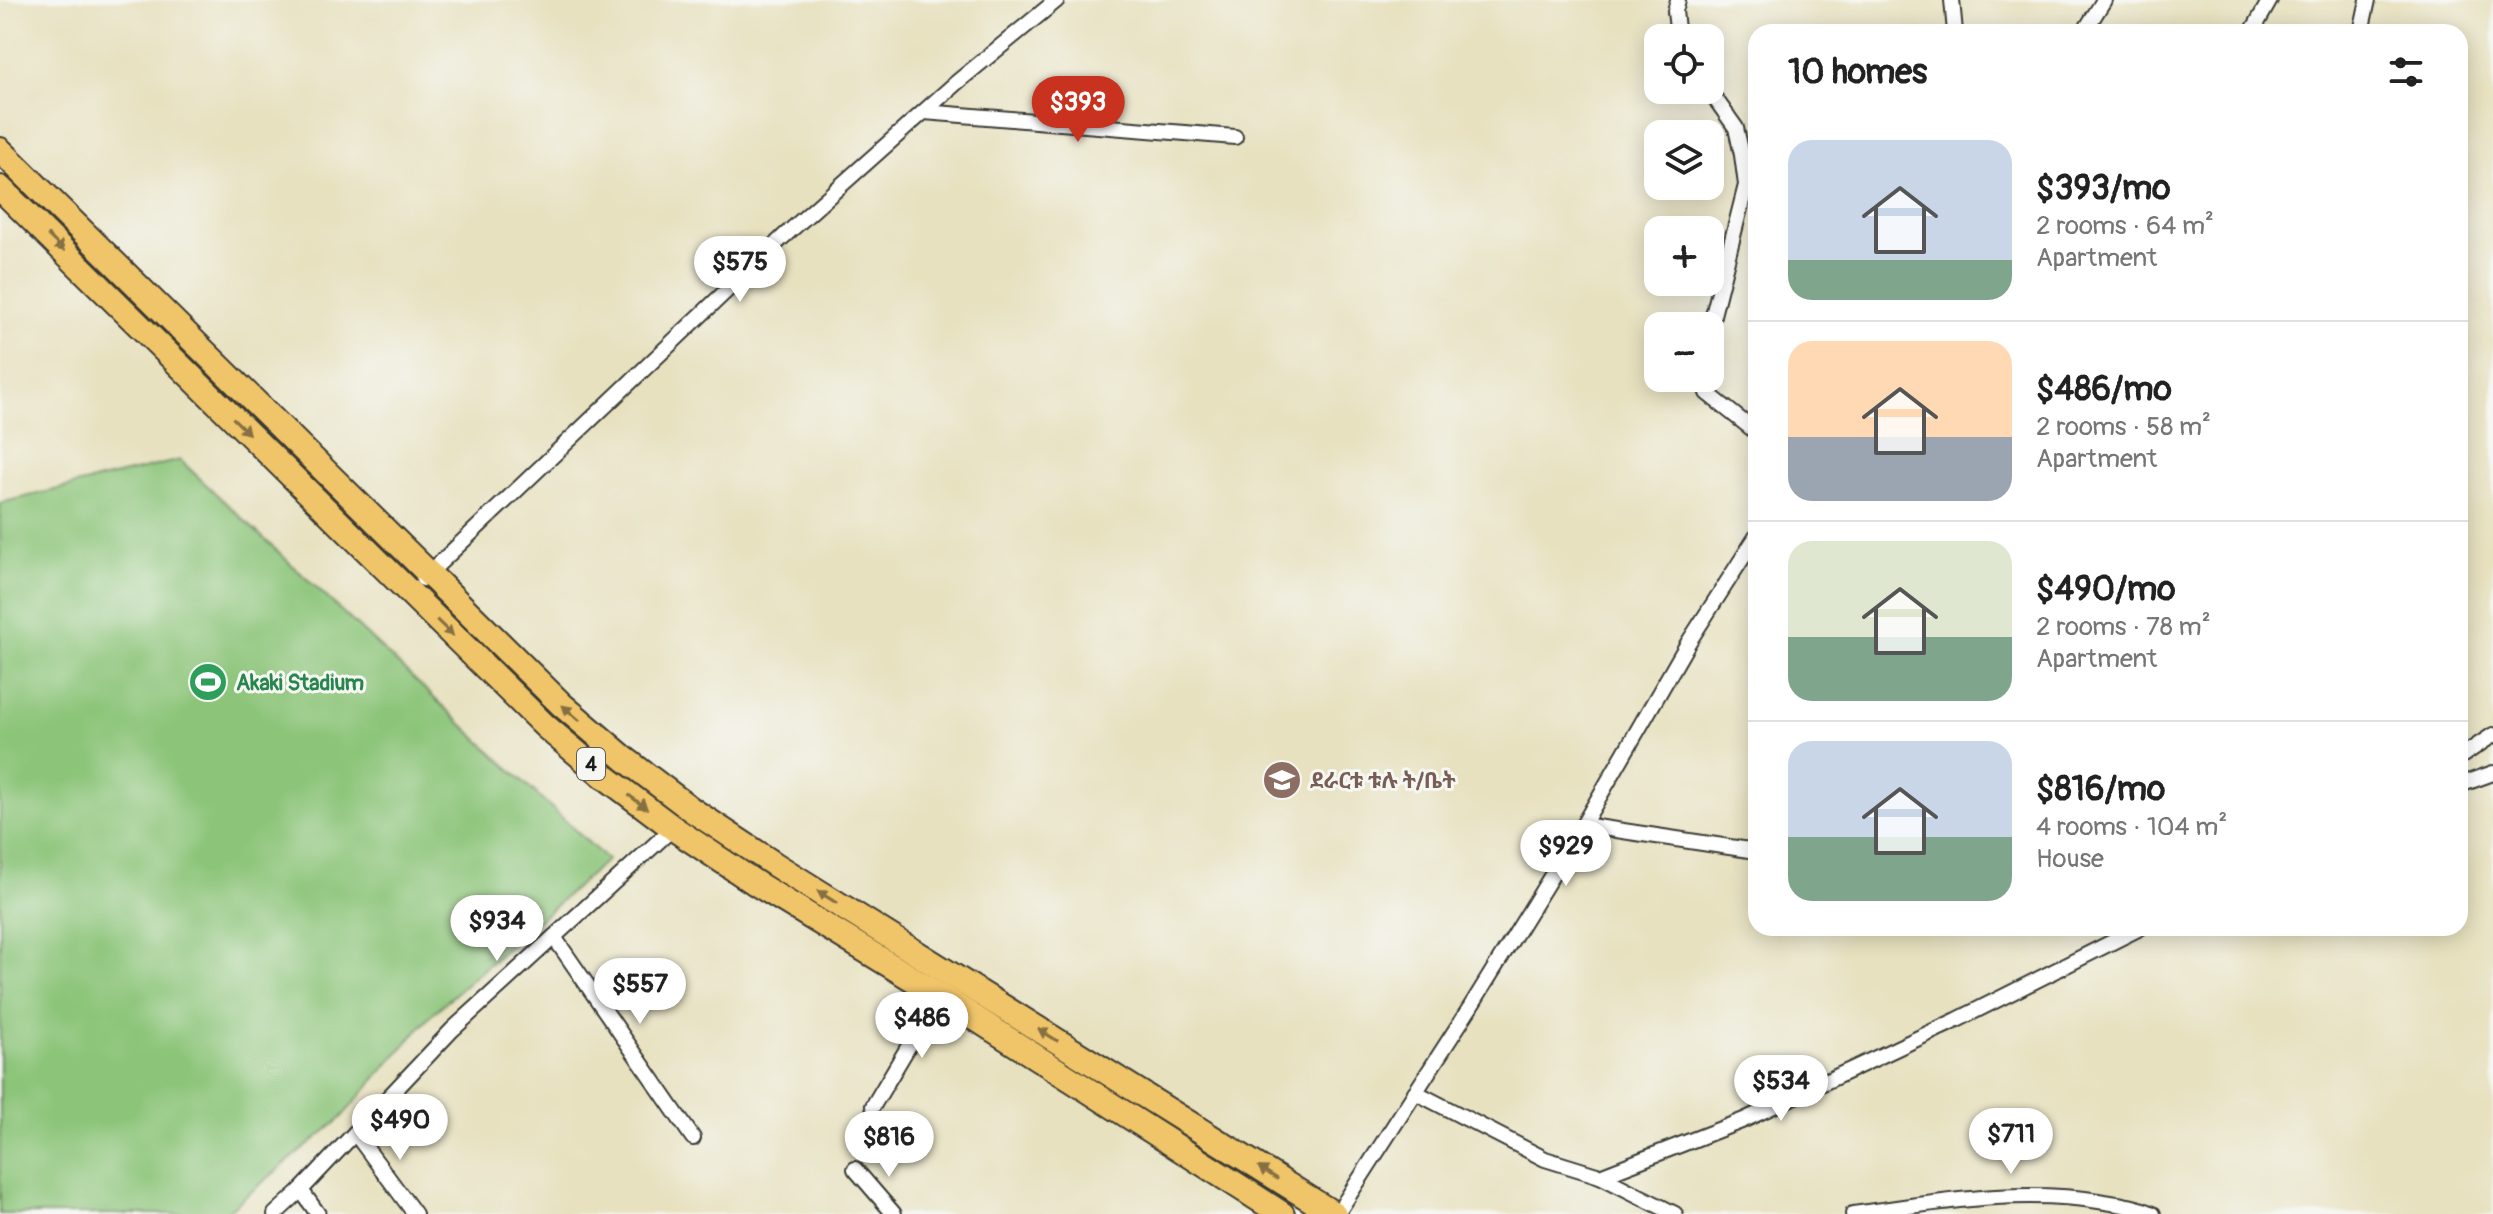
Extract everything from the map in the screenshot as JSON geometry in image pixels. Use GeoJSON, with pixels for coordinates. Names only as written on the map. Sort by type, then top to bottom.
{"type":"FeatureCollection","features":[{"type":"Feature","properties":{"kind":"main road"},"geometry":{"type":"LineString","coordinates":[[0,150],[562,705],[625,759],[692,810],[787,872],[1336,1214]]}},
{"type":"Feature","properties":{"kind":"main road","name":"4"},"geometry":{"type":"LineString","coordinates":[[0,188],[545,726],[604,776],[673,828],[757,884],[939,995],[1282,1214]]}},
{"type":"Feature","properties":{"kind":"street"},"geometry":{"type":"LineString","coordinates":[[408,592],[783,237],[1057,0]]}},
{"type":"Feature","properties":{"kind":"street"},"geometry":{"type":"LineString","coordinates":[[1676,24],[1678,0]]}},
{"type":"Feature","properties":{"kind":"street"},"geometry":{"type":"LineString","coordinates":[[1952,0],[1954,24]]}},
{"type":"Feature","properties":{"kind":"street"},"geometry":{"type":"LineString","coordinates":[[2089,24],[2104,0]]}},
{"type":"Feature","properties":{"kind":"street"},"geometry":{"type":"LineString","coordinates":[[2256,24],[2270,0]]}},
{"type":"Feature","properties":{"kind":"street"},"geometry":{"type":"LineString","coordinates":[[2363,24],[2368,0]]}},
{"type":"Feature","properties":{"kind":"street"},"geometry":{"type":"LineString","coordinates":[[1714,312],[1746,185],[1736,128],[1719,104]]}},
{"type":"Feature","properties":{"kind":"street"},"geometry":{"type":"LineString","coordinates":[[924,112],[1235,137]]}},
{"type":"Feature","properties":{"kind":"street"},"geometry":{"type":"LineString","coordinates":[[1707,392],[1748,426]]}},
{"type":"Feature","properties":{"kind":"street"},"geometry":{"type":"LineString","coordinates":[[1336,1214],[1583,825],[1688,643],[1748,549]]}},
{"type":"Feature","properties":{"kind":"street"},"geometry":{"type":"LineString","coordinates":[[2468,752],[2493,735]]}},
{"type":"Feature","properties":{"kind":"street"},"geometry":{"type":"LineString","coordinates":[[2468,782],[2493,773]]}},
{"type":"Feature","properties":{"kind":"street"},"geometry":{"type":"LineString","coordinates":[[1583,825],[1748,850]]}},
{"type":"Feature","properties":{"kind":"street"},"geometry":{"type":"LineString","coordinates":[[275,1214],[452,1030],[673,828]]}},
{"type":"Feature","properties":{"kind":"street"},"geometry":{"type":"LineString","coordinates":[[1600,1176],[1744,1120],[1957,1020],[2124,936]]}},
{"type":"Feature","properties":{"kind":"street"},"geometry":{"type":"LineString","coordinates":[[554,937],[693,1138]]}},
{"type":"Feature","properties":{"kind":"street"},"geometry":{"type":"LineString","coordinates":[[873,1106],[939,995]]}},
{"type":"Feature","properties":{"kind":"street"},"geometry":{"type":"LineString","coordinates":[[1415,1092],[1545,1159],[1600,1176],[1675,1214]]}},
{"type":"Feature","properties":{"kind":"street"},"geometry":{"type":"LineString","coordinates":[[355,1133],[415,1214]]}},
{"type":"Feature","properties":{"kind":"street"},"geometry":{"type":"LineString","coordinates":[[855,1169],[894,1214]]}},
{"type":"Feature","properties":{"kind":"street"},"geometry":{"type":"LineString","coordinates":[[301,1190],[318,1214]]}},
{"type":"Feature","properties":{"kind":"street"},"geometry":{"type":"LineString","coordinates":[[1853,1214],[1993,1196],[2041,1195],[2136,1207],[2153,1214]]}},
{"type":"Feature","properties":{"kind":"green space","name":"Akaki Stadium"},"geometry":{"type":"Polygon","coordinates":[[[180,460],[607,860],[431,1015],[341,1118],[224,1214],[0,1214],[0,503],[180,460]]]}},
{"type":"Feature","properties":{"kind":"place","name":"Akaki Stadium"},"geometry":{"type":"Point","coordinates":[208,682]}},
{"type":"Feature","properties":{"kind":"place","name":"ደራርቱ ቱሉ ት/ቤት"},"geometry":{"type":"Point","coordinates":[1282,780]}}]}
